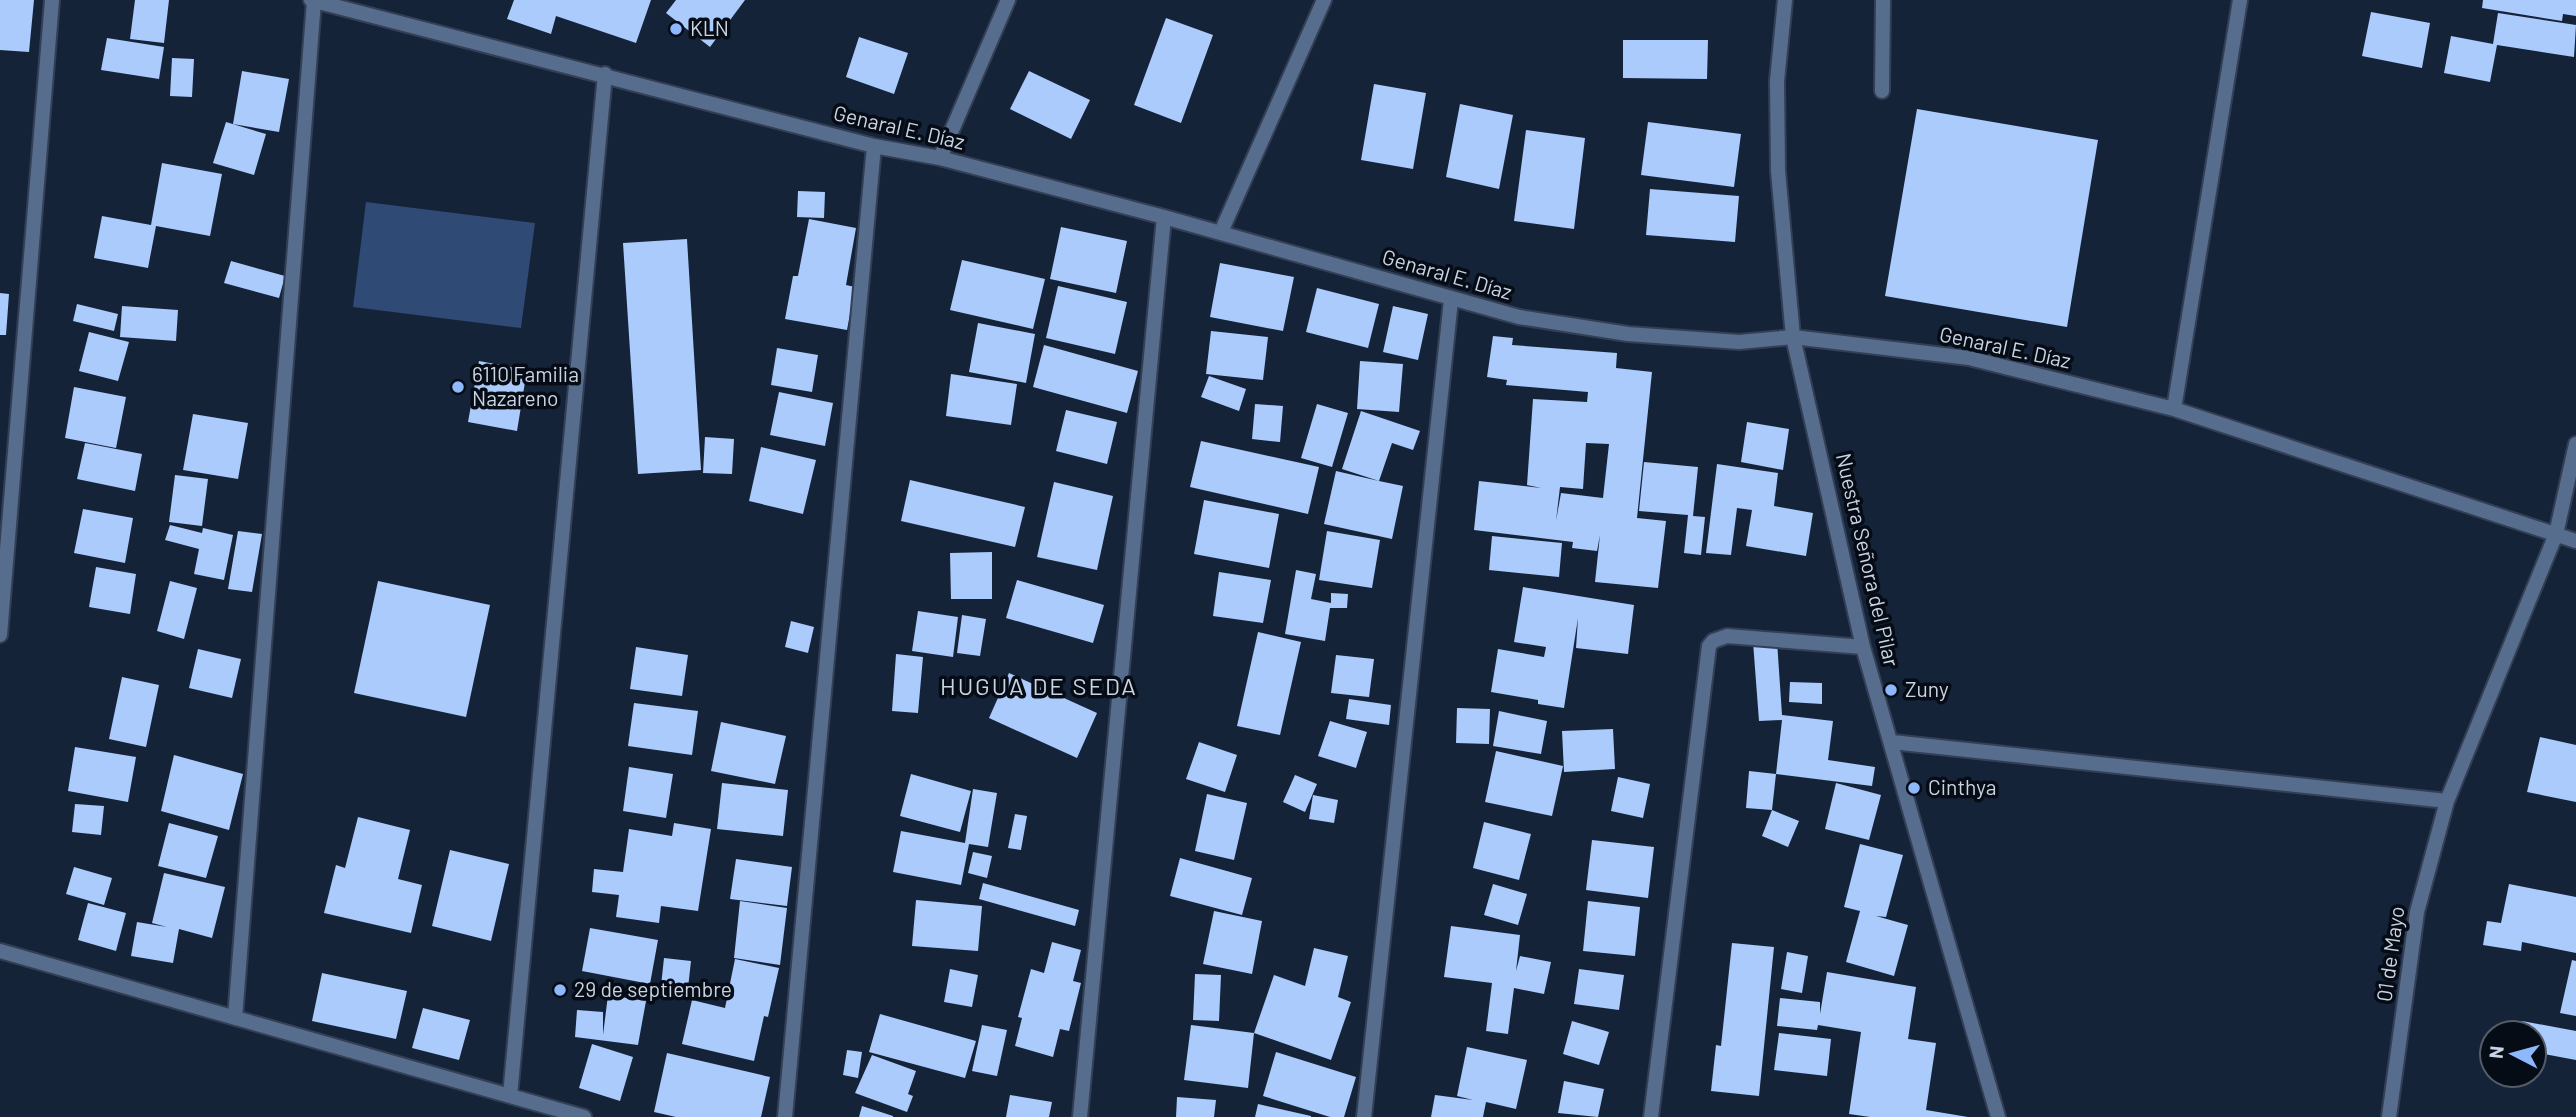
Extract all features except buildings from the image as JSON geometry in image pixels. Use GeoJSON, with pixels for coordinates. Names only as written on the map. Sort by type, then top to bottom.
{"type":"FeatureCollection","features":[{"type":"Feature","properties":{"kind":"street"},"geometry":{"type":"LineString","coordinates":[[0,635],[52,0]]}},
{"type":"Feature","properties":{"kind":"street"},"geometry":{"type":"LineString","coordinates":[[235,1018],[313,0]]}},
{"type":"Feature","properties":{"kind":"street","name":"Genaral E. Díaz"},"geometry":{"type":"LineString","coordinates":[[313,0],[353,4],[874,146],[940,158],[1164,216],[1451,300],[1519,317],[1628,334],[1739,342],[1793,337],[1969,358],[2174,409],[2576,541]]}},
{"type":"Feature","properties":{"kind":"street"},"geometry":{"type":"LineString","coordinates":[[940,158],[1008,0]]}},
{"type":"Feature","properties":{"kind":"street"},"geometry":{"type":"LineString","coordinates":[[1221,232],[1324,0]]}},
{"type":"Feature","properties":{"kind":"street","name":"Nuestra Señora del Pilar"},"geometry":{"type":"LineString","coordinates":[[1785,0],[1777,81],[1778,171],[1793,337],[1863,647],[1998,1117]]}},
{"type":"Feature","properties":{"kind":"street"},"geometry":{"type":"LineString","coordinates":[[1882,91],[1883,0]]}},
{"type":"Feature","properties":{"kind":"street"},"geometry":{"type":"LineString","coordinates":[[2174,409],[2240,0]]}},
{"type":"Feature","properties":{"kind":"street"},"geometry":{"type":"LineString","coordinates":[[510,1096],[605,74]]}},
{"type":"Feature","properties":{"kind":"street"},"geometry":{"type":"LineString","coordinates":[[785,1117],[874,146]]}},
{"type":"Feature","properties":{"kind":"street"},"geometry":{"type":"LineString","coordinates":[[1080,1117],[1164,216]]}},
{"type":"Feature","properties":{"kind":"street"},"geometry":{"type":"LineString","coordinates":[[1364,1117],[1451,300]]}},
{"type":"Feature","properties":{"kind":"street"},"geometry":{"type":"LineString","coordinates":[[2556,534],[2576,444]]}},
{"type":"Feature","properties":{"kind":"street","name":"01 de Mayo"},"geometry":{"type":"LineString","coordinates":[[2389,1117],[2417,912],[2447,800],[2556,534]]}},
{"type":"Feature","properties":{"kind":"street"},"geometry":{"type":"LineString","coordinates":[[1651,1117],[1709,646],[1713,641],[1727,636],[1863,647]]}},
{"type":"Feature","properties":{"kind":"street"},"geometry":{"type":"LineString","coordinates":[[1892,742],[2447,800]]}},
{"type":"Feature","properties":{"kind":"street"},"geometry":{"type":"LineString","coordinates":[[0,951],[584,1117]]}},
{"type":"Feature","properties":{"kind":"shaded area"},"geometry":{"type":"Polygon","coordinates":[[[366,202],[535,223],[521,328],[353,307],[366,202]]]}},
{"type":"Feature","properties":{"kind":"place","name":"KLN"},"geometry":{"type":"Point","coordinates":[676,29]}},
{"type":"Feature","properties":{"kind":"place","name":"6110 Familia Nazareno"},"geometry":{"type":"Point","coordinates":[458,387]}},
{"type":"Feature","properties":{"kind":"place","name":"Zuny"},"geometry":{"type":"Point","coordinates":[1891,690]}},
{"type":"Feature","properties":{"kind":"place","name":"Cinthya"},"geometry":{"type":"Point","coordinates":[1914,788]}},
{"type":"Feature","properties":{"kind":"place","name":"29 de septiembre"},"geometry":{"type":"Point","coordinates":[560,990]}},
{"type":"Feature","properties":{"kind":"district","name":"HUGUA DE SEDA"},"geometry":{"type":"Point","coordinates":[1039,687]}}]}
